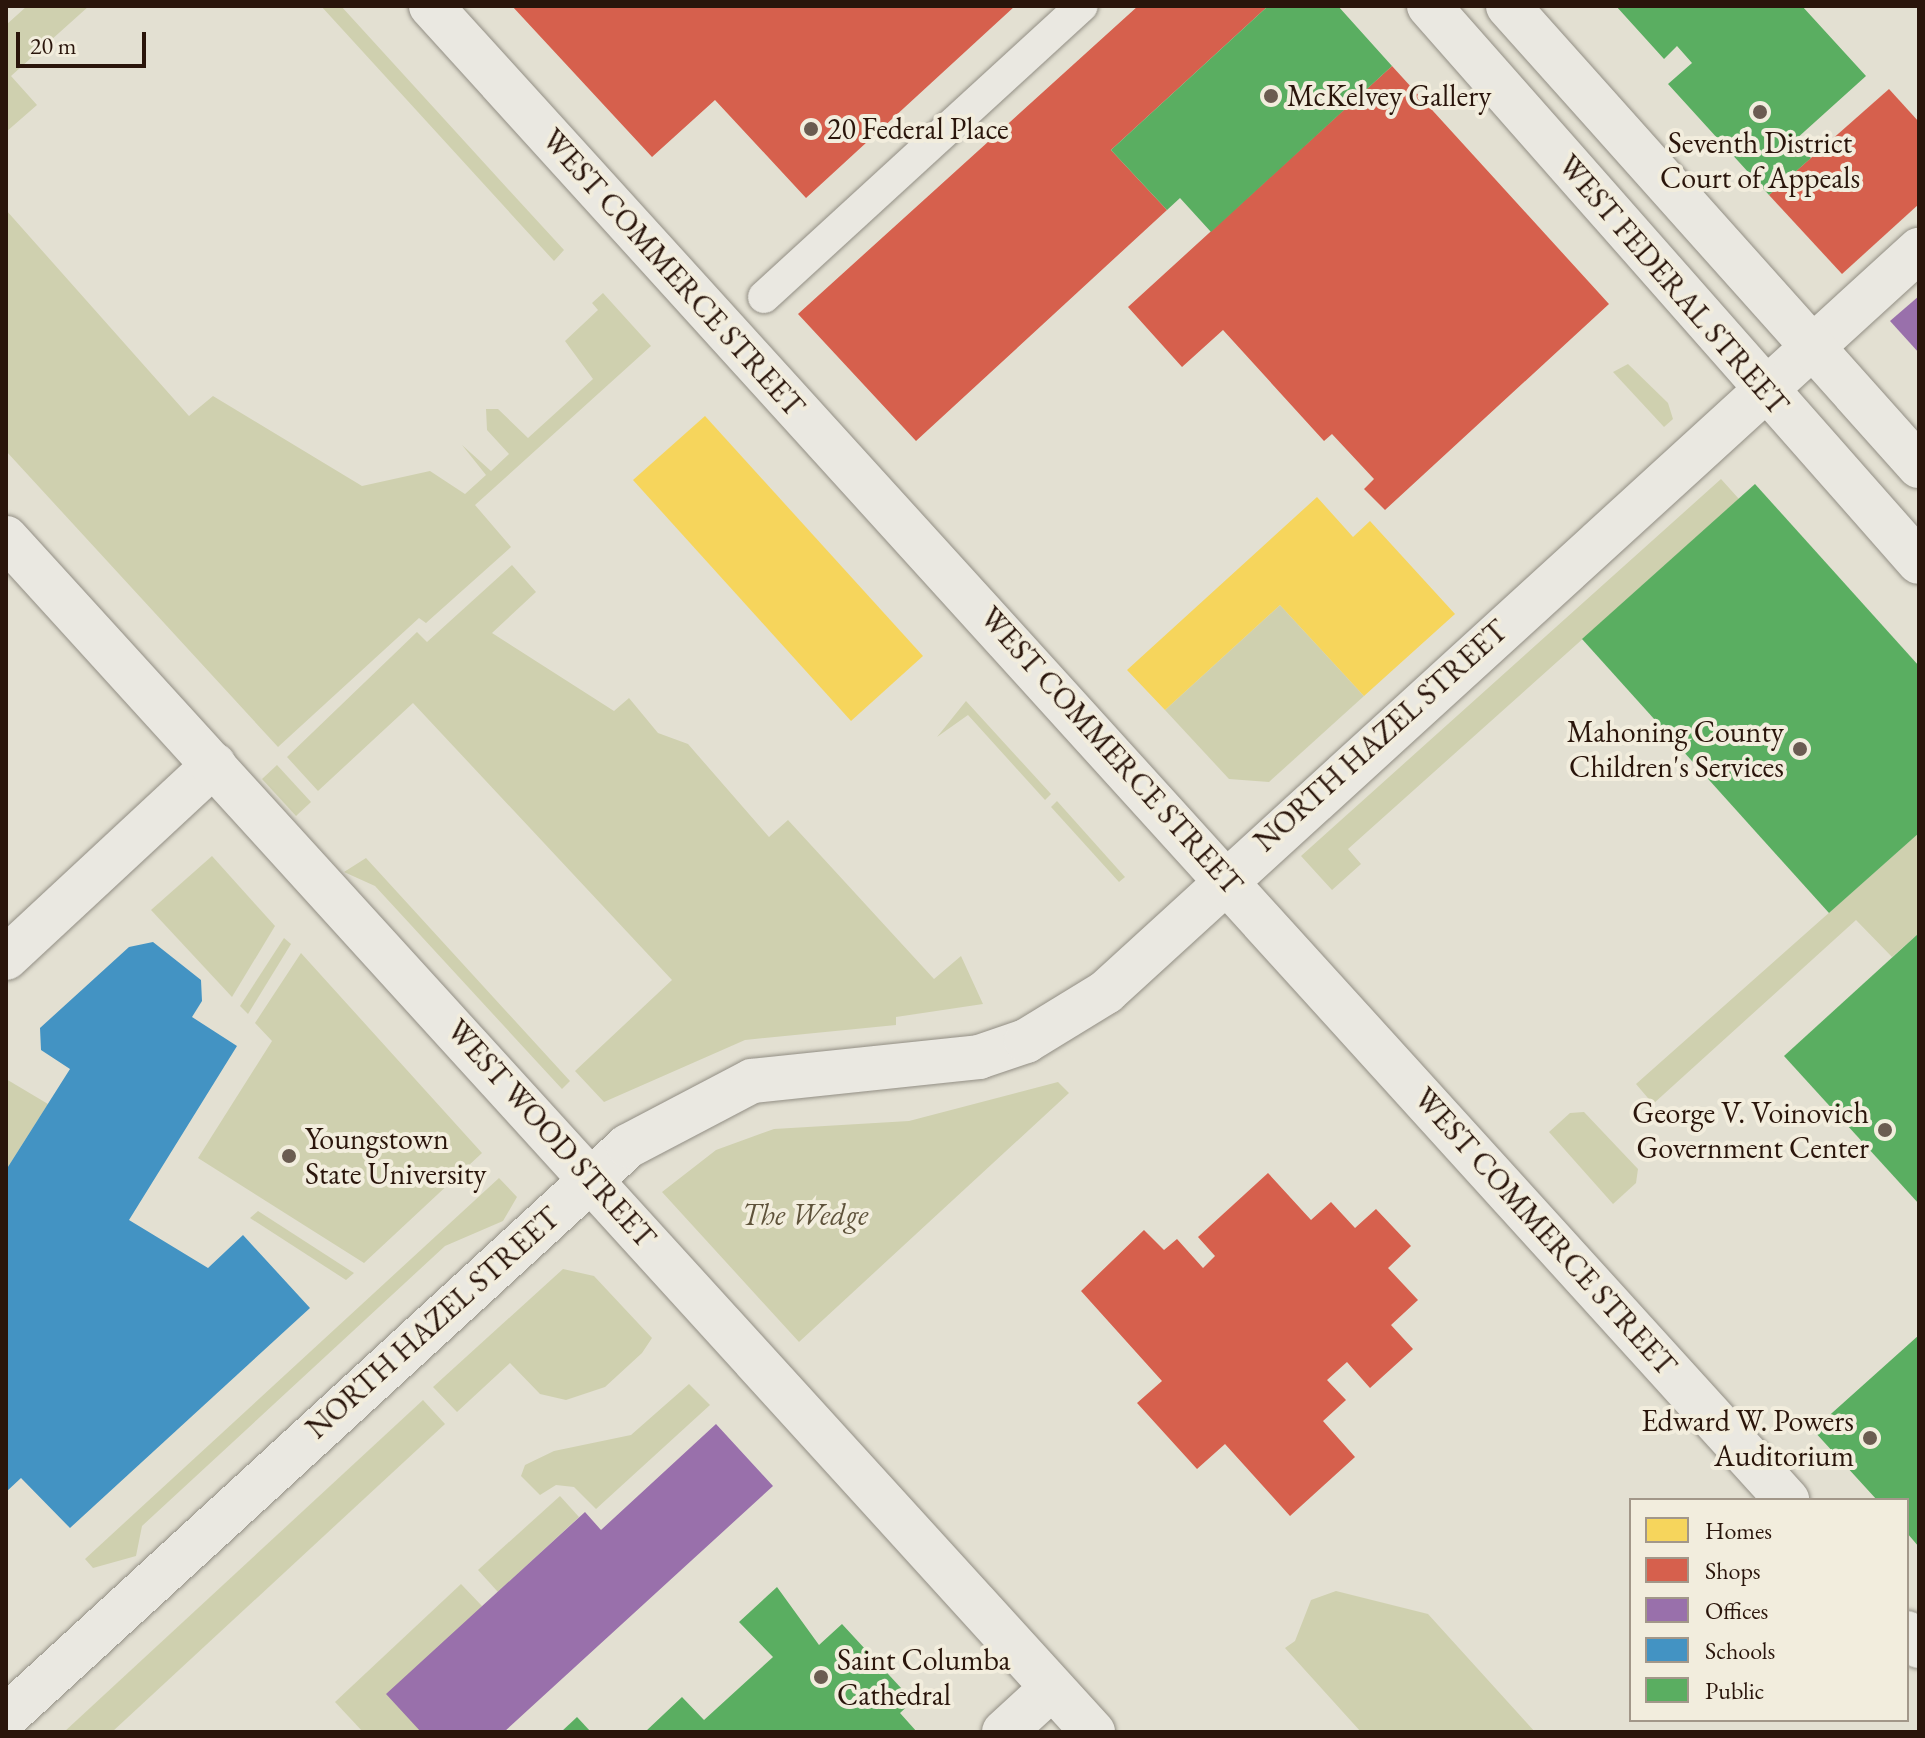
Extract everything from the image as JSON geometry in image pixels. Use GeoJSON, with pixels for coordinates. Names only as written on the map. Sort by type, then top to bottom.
{"type":"FeatureCollection","features":[{"type":"Feature","properties":{"kind":"street","name":"WEST COMMERCE STREET"},"geometry":{"type":"LineString","coordinates":[[431,6],[1785,1498]]}},
{"type":"Feature","properties":{"kind":"street"},"geometry":{"type":"LineString","coordinates":[[764,297],[1082,6]]}},
{"type":"Feature","properties":{"kind":"street","name":"WEST FEDERAL STREET"},"geometry":{"type":"LineString","coordinates":[[1429,6],[1919,562]]}},
{"type":"Feature","properties":{"kind":"street","name":"WEST FEDERAL STREET"},"geometry":{"type":"LineString","coordinates":[[1508,6],[1919,466]]}},
{"type":"Feature","properties":{"kind":"street","name":"NORTH HAZEL STREET"},"geometry":{"type":"LineString","coordinates":[[6,1717],[591,1178],[673,1117],[752,1081],[979,1057],[1026,1041],[1106,992],[1225,878],[1919,250]]}},
{"type":"Feature","properties":{"kind":"street","name":"WEST WOOD STREET"},"geometry":{"type":"LineString","coordinates":[[6,538],[1093,1732]]}},
{"type":"Feature","properties":{"kind":"street"},"geometry":{"type":"LineString","coordinates":[[6,958],[214,765]]}},
{"type":"Feature","properties":{"kind":"street"},"geometry":{"type":"LineString","coordinates":[[1004,1732],[1052,1688]]}},
{"type":"Feature","properties":{"kind":"green space"},"geometry":{"type":"Polygon","coordinates":[[[27,6],[89,6],[11,76],[37,105],[6,132],[6,25],[27,6]]]}},
{"type":"Feature","properties":{"kind":"green space"},"geometry":{"type":"Polygon","coordinates":[[[321,6],[341,6],[564,250],[554,261],[321,6]]]}},
{"type":"Feature","properties":{"kind":"green space"},"geometry":{"type":"Polygon","coordinates":[[[6,210],[189,416],[213,396],[362,486],[430,471],[465,494],[486,475],[462,445],[491,471],[509,454],[487,430],[486,409],[498,409],[528,438],[593,379],[565,341],[598,310],[592,303],[603,293],[651,346],[475,505],[511,547],[426,623],[419,618],[278,747],[6,451],[6,210]]]}},
{"type":"Feature","properties":{"kind":"green space"},"geometry":{"type":"Polygon","coordinates":[[[1628,364],[1668,403],[1673,419],[1664,427],[1613,372],[1628,364]]]}},
{"type":"Feature","properties":{"kind":"green space"},"geometry":{"type":"Polygon","coordinates":[[[1721,479],[1739,499],[1348,849],[1361,864],[1332,890],[1301,856],[1721,479]]]}},
{"type":"Feature","properties":{"kind":"green space"},"geometry":{"type":"Polygon","coordinates":[[[512,565],[536,592],[492,633],[614,711],[629,698],[658,733],[688,744],[769,837],[788,820],[934,979],[961,956],[983,1004],[896,1017],[896,1025],[745,1040],[604,1102],[575,1071],[672,980],[413,703],[318,791],[287,757],[417,632],[427,642],[512,565]]]}},
{"type":"Feature","properties":{"kind":"green space"},"geometry":{"type":"Polygon","coordinates":[[[1280,605],[1364,696],[1269,782],[1229,779],[1165,710],[1280,605]]]}},
{"type":"Feature","properties":{"kind":"green space"},"geometry":{"type":"Polygon","coordinates":[[[966,701],[1051,794],[1045,800],[968,715],[937,737],[966,701]]]}},
{"type":"Feature","properties":{"kind":"green space"},"geometry":{"type":"Polygon","coordinates":[[[277,765],[311,802],[296,816],[262,779],[277,765]]]}},
{"type":"Feature","properties":{"kind":"green space"},"geometry":{"type":"Polygon","coordinates":[[[1057,801],[1125,877],[1119,882],[1051,807],[1057,801]]]}},
{"type":"Feature","properties":{"kind":"green space"},"geometry":{"type":"Polygon","coordinates":[[[1919,833],[1919,933],[1892,957],[1856,920],[1653,1104],[1636,1084],[1919,833]]]}},
{"type":"Feature","properties":{"kind":"green space"},"geometry":{"type":"Polygon","coordinates":[[[212,856],[275,926],[232,997],[151,910],[212,856]]]}},
{"type":"Feature","properties":{"kind":"green space"},"geometry":{"type":"Polygon","coordinates":[[[366,858],[570,1081],[562,1089],[375,886],[344,872],[366,858]]]}},
{"type":"Feature","properties":{"kind":"green space"},"geometry":{"type":"Polygon","coordinates":[[[284,938],[291,944],[248,1014],[240,1006],[284,938]]]}},
{"type":"Feature","properties":{"kind":"green space"},"geometry":{"type":"Polygon","coordinates":[[[301,953],[482,1153],[364,1263],[198,1158],[272,1041],[255,1023],[301,953]]]}},
{"type":"Feature","properties":{"kind":"green space"},"geometry":{"type":"Polygon","coordinates":[[[6,1079],[48,1104],[6,1170],[6,1079]]]}},
{"type":"Feature","properties":{"kind":"green space","name":"The Wedge"},"geometry":{"type":"Polygon","coordinates":[[[1058,1082],[1069,1093],[799,1342],[662,1192],[716,1150],[774,1129],[909,1121],[1058,1082]]]}},
{"type":"Feature","properties":{"kind":"green space"},"geometry":{"type":"Polygon","coordinates":[[[1584,1112],[1638,1169],[1636,1183],[1613,1204],[1549,1132],[1570,1113],[1584,1112]]]}},
{"type":"Feature","properties":{"kind":"green space"},"geometry":{"type":"Polygon","coordinates":[[[499,1178],[517,1197],[503,1221],[445,1246],[142,1526],[136,1556],[93,1568],[85,1559],[499,1178]]]}},
{"type":"Feature","properties":{"kind":"green space"},"geometry":{"type":"Polygon","coordinates":[[[258,1211],[354,1273],[346,1280],[250,1218],[258,1211]]]}},
{"type":"Feature","properties":{"kind":"green space"},"geometry":{"type":"Polygon","coordinates":[[[563,1269],[594,1276],[652,1338],[642,1353],[605,1387],[566,1400],[540,1394],[510,1363],[457,1412],[433,1387],[563,1269]]]}},
{"type":"Feature","properties":{"kind":"green space"},"geometry":{"type":"Polygon","coordinates":[[[689,1384],[710,1405],[596,1509],[574,1487],[556,1485],[540,1495],[521,1476],[525,1465],[554,1451],[631,1435],[689,1384]]]}},
{"type":"Feature","properties":{"kind":"green space"},"geometry":{"type":"Polygon","coordinates":[[[423,1400],[445,1424],[112,1732],[64,1732],[423,1400]]]}},
{"type":"Feature","properties":{"kind":"green space"},"geometry":{"type":"Polygon","coordinates":[[[560,1496],[579,1517],[498,1592],[478,1570],[560,1496]]]}},
{"type":"Feature","properties":{"kind":"green space"},"geometry":{"type":"Polygon","coordinates":[[[461,1584],[482,1606],[421,1732],[363,1732],[335,1702],[461,1584]]]}},
{"type":"Feature","properties":{"kind":"green space"},"geometry":{"type":"Polygon","coordinates":[[[1336,1591],[1428,1614],[1535,1732],[1361,1732],[1285,1648],[1295,1641],[1311,1600],[1336,1591]]]}},
{"type":"Feature","properties":{"kind":"building: Homes"},"geometry":{"type":"Polygon","coordinates":[[[705,416],[923,656],[851,721],[633,480],[705,416]]]}},
{"type":"Feature","properties":{"kind":"building: Homes"},"geometry":{"type":"Polygon","coordinates":[[[1317,497],[1353,537],[1370,521],[1455,614],[1364,696],[1280,605],[1165,710],[1127,670],[1317,497]]]}},
{"type":"Feature","properties":{"kind":"building: Shops","name":"20 Federal Place"},"geometry":{"type":"Polygon","coordinates":[[[512,6],[1015,6],[806,198],[715,100],[652,157],[512,6]]]}},
{"type":"Feature","properties":{"kind":"building: Shops"},"geometry":{"type":"Polygon","coordinates":[[[1138,6],[1268,6],[1111,150],[1167,210],[916,441],[798,314],[1138,6]]]}},
{"type":"Feature","properties":{"kind":"building: Shops"},"geometry":{"type":"Polygon","coordinates":[[[1392,66],[1609,304],[1385,510],[1364,489],[1374,479],[1332,434],[1324,441],[1223,330],[1182,367],[1128,307],[1392,66]]]}},
{"type":"Feature","properties":{"kind":"building: Shops"},"geometry":{"type":"Polygon","coordinates":[[[1889,89],[1919,122],[1919,204],[1842,274],[1769,195],[1889,89]]]}},
{"type":"Feature","properties":{"kind":"building: Shops"},"geometry":{"type":"Polygon","coordinates":[[[1268,1173],[1311,1220],[1331,1202],[1355,1228],[1376,1209],[1411,1246],[1388,1268],[1418,1300],[1391,1325],[1413,1349],[1370,1388],[1347,1362],[1327,1380],[1346,1400],[1323,1421],[1355,1457],[1290,1516],[1225,1444],[1197,1469],[1137,1403],[1162,1381],[1081,1291],[1144,1230],[1164,1250],[1177,1239],[1203,1268],[1215,1256],[1198,1237],[1268,1173]]]}},
{"type":"Feature","properties":{"kind":"building: Offices"},"geometry":{"type":"Polygon","coordinates":[[[1919,296],[1919,353],[1890,321],[1919,296]]]}},
{"type":"Feature","properties":{"kind":"building: Offices"},"geometry":{"type":"Polygon","coordinates":[[[716,1424],[773,1486],[504,1732],[421,1732],[386,1694],[585,1512],[601,1530],[716,1424]]]}},
{"type":"Feature","properties":{"kind":"building: Schools"},"geometry":{"type":"Polygon","coordinates":[[[153,942],[201,980],[202,1001],[192,1017],[237,1046],[129,1220],[208,1268],[243,1235],[310,1308],[70,1528],[21,1478],[6,1492],[6,1170],[70,1069],[41,1050],[40,1028],[129,947],[153,942]]]}},
{"type":"Feature","properties":{"kind":"building: Public"},"geometry":{"type":"Polygon","coordinates":[[[1268,6],[1338,6],[1392,66],[1211,232],[1180,198],[1167,210],[1111,150],[1268,6]]]}},
{"type":"Feature","properties":{"kind":"building: Public","name":"Seventh District Court of Appeals"},"geometry":{"type":"Polygon","coordinates":[[[1616,6],[1802,6],[1866,76],[1795,140],[1811,158],[1769,195],[1668,84],[1692,63],[1677,46],[1664,59],[1616,6]]]}},
{"type":"Feature","properties":{"kind":"building: Public","name":"Mahoning County Children's Services"},"geometry":{"type":"Polygon","coordinates":[[[1755,484],[1919,666],[1919,833],[1829,913],[1582,639],[1755,484]]]}},
{"type":"Feature","properties":{"kind":"building: Public","name":"George V. Voinovich Government Center"},"geometry":{"type":"Polygon","coordinates":[[[1919,933],[1919,1204],[1784,1056],[1919,933]]]}},
{"type":"Feature","properties":{"kind":"building: Public","name":"Edward W. Powers Auditorium"},"geometry":{"type":"Polygon","coordinates":[[[1919,1335],[1919,1547],[1909,1535],[1909,1498],[1875,1498],[1813,1430],[1919,1335]]]}},
{"type":"Feature","properties":{"kind":"building: Public","name":"Saint Columba Cathedral"},"geometry":{"type":"Polygon","coordinates":[[[777,1587],[819,1645],[842,1624],[913,1701],[900,1713],[917,1732],[645,1732],[682,1697],[704,1720],[773,1657],[739,1622],[777,1587]]]}},
{"type":"Feature","properties":{"kind":"building: Public"},"geometry":{"type":"Polygon","coordinates":[[[577,1717],[591,1732],[561,1732],[577,1717]]]}},
{"type":"Feature","properties":{"kind":"place","name":"McKelvey Gallery"},"geometry":{"type":"Point","coordinates":[1271,96]}},
{"type":"Feature","properties":{"kind":"place","name":"Seventh District Court of Appeals"},"geometry":{"type":"Point","coordinates":[1760,112]}},
{"type":"Feature","properties":{"kind":"place","name":"20 Federal Place"},"geometry":{"type":"Point","coordinates":[811,129]}},
{"type":"Feature","properties":{"kind":"place","name":"Mahoning County Children's Services"},"geometry":{"type":"Point","coordinates":[1800,749]}},
{"type":"Feature","properties":{"kind":"place","name":"George V. Voinovich Government Center"},"geometry":{"type":"Point","coordinates":[1885,1130]}},
{"type":"Feature","properties":{"kind":"place","name":"Youngstown State University"},"geometry":{"type":"Point","coordinates":[289,1156]}},
{"type":"Feature","properties":{"kind":"place","name":"Edward W. Powers Auditorium"},"geometry":{"type":"Point","coordinates":[1870,1438]}},
{"type":"Feature","properties":{"kind":"place","name":"Saint Columba Cathedral"},"geometry":{"type":"Point","coordinates":[821,1677]}}]}
